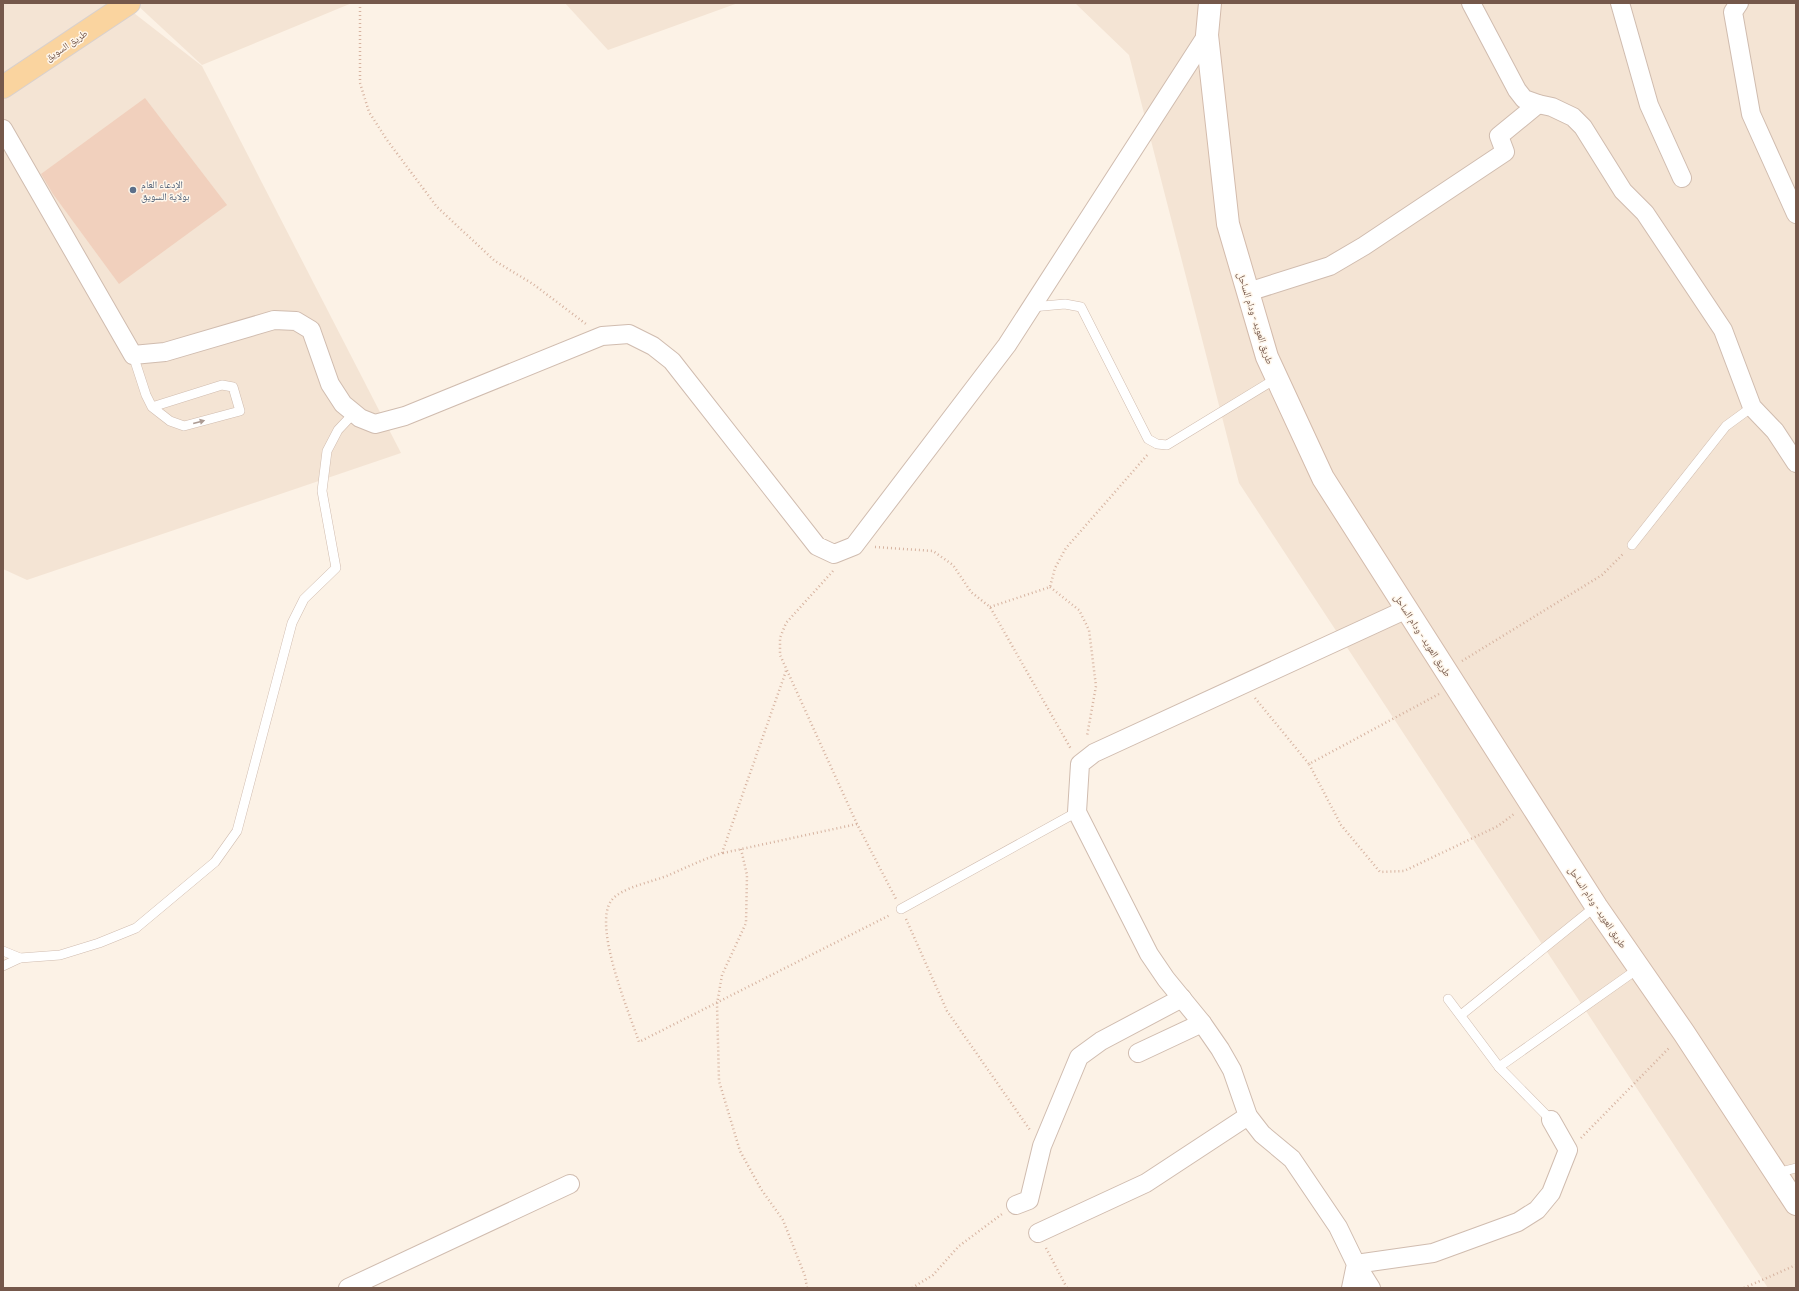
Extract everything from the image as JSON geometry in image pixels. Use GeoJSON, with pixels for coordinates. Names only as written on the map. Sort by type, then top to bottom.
{"type":"FeatureCollection","features":[{"type":"Feature","properties":{"kind":"main road","name":"طريق السويق"},"geometry":{"type":"LineString","coordinates":[[3,87],[129,3]]}},
{"type":"Feature","properties":{"kind":"main road","name":"طريق العويد - ودام الساحل"},"geometry":{"type":"LineString","coordinates":[[1210,3],[1207,35],[1228,224],[1268,357],[1324,478],[1596,906],[1684,1033],[1786,1170],[1796,1204]]}},
{"type":"Feature","properties":{"kind":"street"},"geometry":{"type":"LineString","coordinates":[[1471,3],[1517,90],[1524,99],[1552,107],[1573,117],[1578,122],[1623,191],[1645,213],[1723,330],[1752,407],[1776,431],[1796,463]]}},
{"type":"Feature","properties":{"kind":"street"},"geometry":{"type":"LineString","coordinates":[[1620,3],[1649,105],[1682,178]]}},
{"type":"Feature","properties":{"kind":"street"},"geometry":{"type":"LineString","coordinates":[[1739,3],[1733,12],[1751,114],[1796,214]]}},
{"type":"Feature","properties":{"kind":"street"},"geometry":{"type":"LineString","coordinates":[[3,128],[133,355],[147,355],[165,352],[274,320],[296,320],[311,330],[330,384],[343,404],[360,418],[375,424],[405,416],[602,336],[629,334],[653,346],[672,361],[817,546],[834,554],[854,546],[1007,345],[1207,35]]}},
{"type":"Feature","properties":{"kind":"street"},"geometry":{"type":"LineString","coordinates":[[1248,292],[1330,266],[1364,246],[1505,152],[1499,136],[1538,104]]}},
{"type":"Feature","properties":{"kind":"street"},"geometry":{"type":"LineString","coordinates":[[1370,1288],[1356,1264],[1338,1227],[1304,1174],[1292,1159],[1262,1134],[1248,1116],[1232,1070],[1202,1023],[1149,954],[1077,812],[1080,764],[1094,753],[1407,609]]}},
{"type":"Feature","properties":{"kind":"street"},"geometry":{"type":"LineString","coordinates":[[1016,1204],[1029,1200],[1042,1146],[1079,1057],[1101,1041],[1182,998]]}},
{"type":"Feature","properties":{"kind":"street"},"geometry":{"type":"LineString","coordinates":[[1138,1053],[1202,1023]]}},
{"type":"Feature","properties":{"kind":"street"},"geometry":{"type":"LineString","coordinates":[[1038,1233],[1146,1183],[1248,1116]]}},
{"type":"Feature","properties":{"kind":"street"},"geometry":{"type":"LineString","coordinates":[[1356,1264],[1433,1253],[1518,1222],[1537,1210],[1551,1193],[1568,1150],[1551,1120]]}},
{"type":"Feature","properties":{"kind":"street"},"geometry":{"type":"LineString","coordinates":[[348,1288],[570,1184]]}},
{"type":"Feature","properties":{"kind":"street"},"geometry":{"type":"LineString","coordinates":[[1352,1288],[1356,1264]]}},
{"type":"Feature","properties":{"kind":"lane"},"geometry":{"type":"LineString","coordinates":[[1032,306],[1065,304],[1081,307],[1148,439],[1157,444],[1167,445],[1277,378]]}},
{"type":"Feature","properties":{"kind":"lane"},"geometry":{"type":"LineString","coordinates":[[133,355],[146,395],[152,407],[170,421],[184,426],[240,411],[233,387],[222,385],[152,407]]}},
{"type":"Feature","properties":{"kind":"lane"},"geometry":{"type":"LineString","coordinates":[[1632,546],[1726,426],[1752,407]]}},
{"type":"Feature","properties":{"kind":"lane"},"geometry":{"type":"LineString","coordinates":[[3,966],[20,958],[60,955],[99,943],[136,928],[215,862],[237,832],[292,623],[304,599],[336,568],[322,491],[326,451],[338,430],[354,413]]}},
{"type":"Feature","properties":{"kind":"lane"},"geometry":{"type":"LineString","coordinates":[[901,909],[1077,812]]}},
{"type":"Feature","properties":{"kind":"lane"},"geometry":{"type":"LineString","coordinates":[[1461,1015],[1596,906]]}},
{"type":"Feature","properties":{"kind":"lane"},"geometry":{"type":"LineString","coordinates":[[3,951],[20,958]]}},
{"type":"Feature","properties":{"kind":"lane"},"geometry":{"type":"LineString","coordinates":[[1499,1067],[1639,968]]}},
{"type":"Feature","properties":{"kind":"lane"},"geometry":{"type":"LineString","coordinates":[[1448,999],[1499,1067],[1551,1120]]}},
{"type":"Feature","properties":{"kind":"path"},"geometry":{"type":"LineString","coordinates":[[360,3],[360,83],[370,112],[387,140],[437,207],[496,261],[533,284],[602,336]]}},
{"type":"Feature","properties":{"kind":"path"},"geometry":{"type":"LineString","coordinates":[[1050,587],[1055,568],[1066,548],[1157,444]]}},
{"type":"Feature","properties":{"kind":"path"},"geometry":{"type":"LineString","coordinates":[[854,546],[933,551],[953,565],[971,592],[990,607],[1080,764]]}},
{"type":"Feature","properties":{"kind":"path"},"geometry":{"type":"LineString","coordinates":[[1310,764],[1450,678],[1602,574],[1632,546]]}},
{"type":"Feature","properties":{"kind":"path"},"geometry":{"type":"LineString","coordinates":[[834,570],[786,623],[780,638],[780,655],[857,824],[901,909],[947,1011],[1042,1146]]}},
{"type":"Feature","properties":{"kind":"path"},"geometry":{"type":"LineString","coordinates":[[990,607],[1050,587]]}},
{"type":"Feature","properties":{"kind":"path"},"geometry":{"type":"LineString","coordinates":[[1050,587],[1079,610],[1089,630],[1096,686],[1091,719],[1080,764]]}},
{"type":"Feature","properties":{"kind":"path"},"geometry":{"type":"LineString","coordinates":[[722,853],[786,670]]}},
{"type":"Feature","properties":{"kind":"path"},"geometry":{"type":"LineString","coordinates":[[1244,684],[1310,764],[1341,825],[1380,872],[1404,871],[1498,826],[1529,802]]}},
{"type":"Feature","properties":{"kind":"path"},"geometry":{"type":"LineString","coordinates":[[857,824],[722,853],[703,859],[668,876],[626,890],[611,901],[605,918],[608,946],[639,1042],[717,1004],[901,909]]}},
{"type":"Feature","properties":{"kind":"path"},"geometry":{"type":"LineString","coordinates":[[741,849],[747,875],[746,923],[722,975],[717,1004],[718,1080],[740,1151],[761,1189],[783,1220],[805,1276],[807,1288]]}},
{"type":"Feature","properties":{"kind":"path"},"geometry":{"type":"LineString","coordinates":[[1578,1141],[1684,1033]]}},
{"type":"Feature","properties":{"kind":"path"},"geometry":{"type":"LineString","coordinates":[[912,1288],[933,1274],[959,1246],[1016,1204]]}},
{"type":"Feature","properties":{"kind":"path"},"geometry":{"type":"LineString","coordinates":[[1744,1288],[1796,1265]]}},
{"type":"Feature","properties":{"kind":"shaded area"},"geometry":{"type":"Polygon","coordinates":[[[3,3],[121,3],[202,66],[401,453],[27,580],[3,569],[3,3]]]}},
{"type":"Feature","properties":{"kind":"shaded area"},"geometry":{"type":"Polygon","coordinates":[[[135,3],[352,3],[202,65],[135,3]]]}},
{"type":"Feature","properties":{"kind":"shaded area"},"geometry":{"type":"Polygon","coordinates":[[[565,3],[738,3],[608,50],[565,3]]]}},
{"type":"Feature","properties":{"kind":"shaded area"},"geometry":{"type":"Polygon","coordinates":[[[1075,3],[1796,3],[1796,1288],[1768,1288],[1239,483],[1129,55],[1075,3]]]}},
{"type":"Feature","properties":{"kind":"building","name":"الإدعاء العام بولاية السويق"},"geometry":{"type":"Polygon","coordinates":[[[145,98],[227,205],[119,284],[53,194],[41,174],[145,98]]]}},
{"type":"Feature","properties":{"kind":"place","name":"الإدعاء العام بولاية السويق"},"geometry":{"type":"Point","coordinates":[133,190]}}]}
